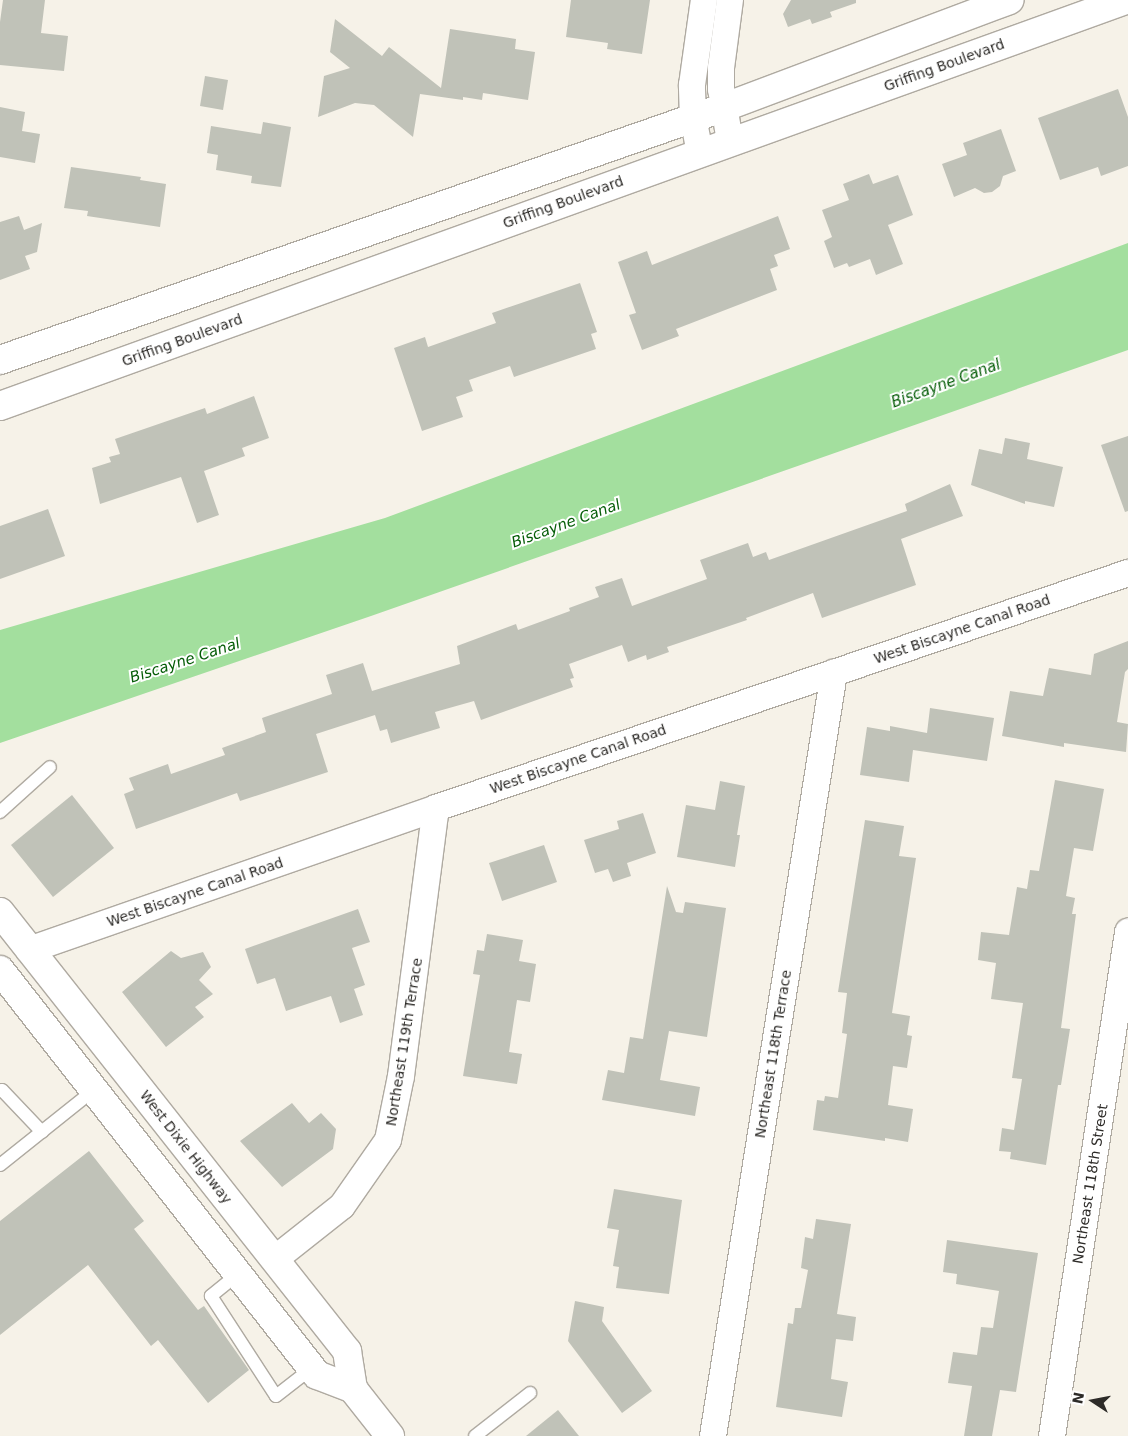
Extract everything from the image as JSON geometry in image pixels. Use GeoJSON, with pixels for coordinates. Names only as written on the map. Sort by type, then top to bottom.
{"type":"FeatureCollection","features":[{"type":"Feature","properties":{"kind":"street"},"geometry":{"type":"LineString","coordinates":[[700,153],[693,118],[692,84],[704,0]]}},
{"type":"Feature","properties":{"kind":"street"},"geometry":{"type":"LineString","coordinates":[[730,0],[721,68],[721,89],[730,141]]}},
{"type":"Feature","properties":{"kind":"street"},"geometry":{"type":"LineString","coordinates":[[0,360],[725,107],[1010,0]]}},
{"type":"Feature","properties":{"kind":"street","name":"Griffing Boulevard"},"geometry":{"type":"LineString","coordinates":[[0,406],[730,141],[1126,0]]}},
{"type":"Feature","properties":{"kind":"street","name":"West Biscayne Canal Road"},"geometry":{"type":"LineString","coordinates":[[29,950],[436,808],[1128,573]]}},
{"type":"Feature","properties":{"kind":"street","name":"Northeast 118th Terrace"},"geometry":{"type":"LineString","coordinates":[[712,1436],[834,672]]}},
{"type":"Feature","properties":{"kind":"street","name":"Northeast 119th Terrace"},"geometry":{"type":"LineString","coordinates":[[275,1259],[342,1206],[388,1140],[401,1076],[436,808]]}},
{"type":"Feature","properties":{"kind":"street","name":"West Dixie Highway"},"geometry":{"type":"LineString","coordinates":[[0,912],[346,1351],[353,1390],[389,1436]]}},
{"type":"Feature","properties":{"kind":"street","name":"Northeast 118th Street"},"geometry":{"type":"LineString","coordinates":[[1052,1436],[1128,932]]}},
{"type":"Feature","properties":{"kind":"street","name":"West Dixie Highway"},"geometry":{"type":"LineString","coordinates":[[0,970],[317,1375],[353,1390]]}},
{"type":"Feature","properties":{"kind":"lane"},"geometry":{"type":"LineString","coordinates":[[0,812],[50,767]]}},
{"type":"Feature","properties":{"kind":"lane"},"geometry":{"type":"LineString","coordinates":[[0,1091],[2,1090],[42,1132]]}},
{"type":"Feature","properties":{"kind":"lane"},"geometry":{"type":"LineString","coordinates":[[0,1166],[94,1090]]}},
{"type":"Feature","properties":{"kind":"lane"},"geometry":{"type":"LineString","coordinates":[[238,1274],[211,1296],[276,1396],[312,1368]]}},
{"type":"Feature","properties":{"kind":"lane"},"geometry":{"type":"LineString","coordinates":[[475,1436],[530,1392]]}},
{"type":"Feature","properties":{"kind":"water","name":"Biscayne Canal"},"geometry":{"type":"Polygon","coordinates":[[[1128,243],[1128,350],[371,616],[0,743],[0,630],[385,518],[1128,243]]]}},
{"type":"Feature","properties":{"kind":"building"},"geometry":{"type":"Polygon","coordinates":[[[3,0],[45,0],[41,33],[68,36],[64,71],[0,65],[0,22],[3,0]]]}},
{"type":"Feature","properties":{"kind":"building"},"geometry":{"type":"Polygon","coordinates":[[[571,0],[650,0],[642,54],[607,49],[608,43],[566,37],[571,0]]]}},
{"type":"Feature","properties":{"kind":"building"},"geometry":{"type":"Polygon","coordinates":[[[791,0],[856,0],[856,3],[830,12],[832,17],[812,24],[810,19],[788,27],[783,14],[791,0]]]}},
{"type":"Feature","properties":{"kind":"building"},"geometry":{"type":"Polygon","coordinates":[[[335,19],[382,56],[389,47],[441,88],[450,29],[516,39],[515,49],[535,52],[528,100],[483,93],[482,100],[463,97],[463,100],[420,94],[413,137],[374,105],[355,103],[318,117],[324,76],[350,68],[330,52],[335,19]]]}},
{"type":"Feature","properties":{"kind":"building"},"geometry":{"type":"Polygon","coordinates":[[[205,76],[228,80],[223,110],[200,106],[205,76]]]}},
{"type":"Feature","properties":{"kind":"building"},"geometry":{"type":"Polygon","coordinates":[[[1118,89],[1128,117],[1128,166],[1101,176],[1098,167],[1060,180],[1038,118],[1118,89]]]}},
{"type":"Feature","properties":{"kind":"building"},"geometry":{"type":"Polygon","coordinates":[[[0,107],[25,112],[22,131],[40,134],[35,163],[0,157],[0,107]]]}},
{"type":"Feature","properties":{"kind":"building"},"geometry":{"type":"Polygon","coordinates":[[[263,122],[291,127],[281,187],[251,183],[252,176],[216,170],[218,155],[207,153],[211,126],[261,134],[263,122]]]}},
{"type":"Feature","properties":{"kind":"building"},"geometry":{"type":"Polygon","coordinates":[[[1001,129],[1016,171],[1003,176],[1000,186],[992,192],[984,193],[975,188],[954,197],[942,164],[967,155],[963,143],[1001,129]]]}},
{"type":"Feature","properties":{"kind":"building"},"geometry":{"type":"Polygon","coordinates":[[[71,167],[141,177],[140,180],[166,184],[160,227],[87,216],[88,211],[64,208],[71,167]]]}},
{"type":"Feature","properties":{"kind":"building"},"geometry":{"type":"Polygon","coordinates":[[[869,174],[873,184],[898,175],[913,215],[888,225],[903,264],[876,275],[870,259],[849,267],[847,263],[834,268],[824,241],[832,237],[822,210],[849,200],[843,184],[869,174]]]}},
{"type":"Feature","properties":{"kind":"building"},"geometry":{"type":"Polygon","coordinates":[[[19,216],[24,230],[42,223],[37,252],[25,256],[30,269],[0,280],[0,222],[19,216]]]}},
{"type":"Feature","properties":{"kind":"building"},"geometry":{"type":"Polygon","coordinates":[[[778,216],[790,249],[774,255],[778,266],[770,269],[777,290],[676,329],[679,336],[642,350],[629,315],[636,313],[618,262],[647,251],[652,265],[778,216]]]}},
{"type":"Feature","properties":{"kind":"building"},"geometry":{"type":"Polygon","coordinates":[[[580,283],[597,332],[591,334],[596,349],[514,377],[510,366],[469,380],[473,391],[456,397],[463,417],[422,431],[394,348],[425,337],[428,347],[496,323],[492,313],[580,283]]]}},
{"type":"Feature","properties":{"kind":"building"},"geometry":{"type":"Polygon","coordinates":[[[254,396],[269,438],[242,448],[245,456],[204,471],[219,515],[197,523],[181,477],[100,504],[92,468],[111,462],[109,457],[120,454],[115,439],[205,408],[207,414],[254,396]]]}},
{"type":"Feature","properties":{"kind":"building"},"geometry":{"type":"Polygon","coordinates":[[[1128,436],[1128,511],[1125,512],[1101,445],[1128,436]]]}},
{"type":"Feature","properties":{"kind":"building"},"geometry":{"type":"Polygon","coordinates":[[[1005,438],[1030,443],[1027,459],[1063,467],[1054,507],[1025,501],[1025,504],[971,485],[979,449],[1002,454],[1005,438]]]}},
{"type":"Feature","properties":{"kind":"building"},"geometry":{"type":"Polygon","coordinates":[[[950,484],[963,516],[901,539],[916,585],[822,618],[813,593],[746,618],[747,620],[667,647],[669,652],[647,660],[646,655],[628,662],[622,645],[569,664],[574,678],[570,679],[573,687],[481,720],[474,701],[435,712],[440,728],[391,743],[387,729],[380,731],[375,715],[316,734],[328,772],[240,801],[237,793],[136,829],[124,794],[134,790],[129,778],[168,764],[171,774],[225,755],[222,748],[266,732],[262,718],[332,694],[326,675],[363,663],[372,691],[460,664],[457,646],[516,624],[518,630],[570,611],[569,608],[599,597],[595,587],[622,578],[632,606],[707,579],[700,560],[748,543],[753,557],[766,552],[769,560],[907,511],[905,504],[950,484]]]}},
{"type":"Feature","properties":{"kind":"building"},"geometry":{"type":"Polygon","coordinates":[[[48,509],[65,556],[0,579],[0,526],[48,509]]]}},
{"type":"Feature","properties":{"kind":"building"},"geometry":{"type":"Polygon","coordinates":[[[1128,641],[1128,669],[1125,672],[1117,722],[1128,724],[1126,752],[1064,743],[1064,747],[1002,736],[1010,691],[1043,696],[1049,668],[1091,675],[1094,654],[1128,641]]]}},
{"type":"Feature","properties":{"kind":"building"},"geometry":{"type":"Polygon","coordinates":[[[930,708],[994,718],[987,761],[913,750],[909,782],[860,775],[867,727],[890,731],[890,726],[927,733],[930,708]]]}},
{"type":"Feature","properties":{"kind":"building"},"geometry":{"type":"Polygon","coordinates":[[[1055,780],[1104,789],[1093,851],[1074,848],[1066,896],[1075,898],[1072,914],[1076,914],[1061,1028],[1070,1029],[1061,1085],[1058,1085],[1046,1165],[1010,1159],[1011,1152],[999,1151],[1002,1128],[1014,1130],[1022,1079],[1012,1078],[1023,1003],[991,999],[996,963],[978,960],[981,932],[1009,935],[1017,887],[1027,889],[1030,870],[1039,871],[1055,780]]]}},
{"type":"Feature","properties":{"kind":"building"},"geometry":{"type":"Polygon","coordinates":[[[720,781],[745,786],[737,835],[740,835],[735,867],[677,857],[686,805],[715,810],[720,781]]]}},
{"type":"Feature","properties":{"kind":"building"},"geometry":{"type":"Polygon","coordinates":[[[72,795],[114,848],[53,897],[11,845],[72,795]]]}},
{"type":"Feature","properties":{"kind":"building"},"geometry":{"type":"Polygon","coordinates":[[[643,813],[656,853],[627,863],[631,876],[613,882],[608,869],[595,873],[584,840],[619,829],[617,821],[643,813]]]}},
{"type":"Feature","properties":{"kind":"building"},"geometry":{"type":"Polygon","coordinates":[[[865,820],[904,826],[899,856],[916,858],[892,1013],[910,1016],[907,1035],[912,1036],[907,1068],[893,1066],[888,1105],[913,1109],[908,1142],[885,1138],[885,1141],[813,1130],[817,1100],[824,1101],[825,1096],[838,1098],[847,1034],[842,1033],[847,993],[838,992],[865,820]]]}},
{"type":"Feature","properties":{"kind":"building"},"geometry":{"type":"Polygon","coordinates":[[[544,845],[557,882],[502,901],[489,863],[544,845]]]}},
{"type":"Feature","properties":{"kind":"building"},"geometry":{"type":"Polygon","coordinates":[[[667,886],[676,912],[683,913],[685,902],[726,908],[707,1037],[669,1031],[660,1080],[700,1087],[695,1116],[602,1100],[608,1070],[624,1073],[630,1037],[643,1039],[667,886]]]}},
{"type":"Feature","properties":{"kind":"building"},"geometry":{"type":"Polygon","coordinates":[[[358,909],[370,942],[352,948],[365,985],[354,989],[363,1015],[340,1023],[331,996],[286,1011],[275,978],[257,984],[245,949],[358,909]]]}},
{"type":"Feature","properties":{"kind":"building"},"geometry":{"type":"Polygon","coordinates":[[[487,934],[523,940],[519,961],[536,964],[530,1002],[517,1000],[509,1052],[522,1054],[517,1084],[463,1076],[480,975],[473,974],[477,950],[484,951],[487,934]]]}},
{"type":"Feature","properties":{"kind":"building"},"geometry":{"type":"Polygon","coordinates":[[[171,951],[181,958],[203,952],[211,967],[199,980],[213,994],[195,1007],[204,1017],[166,1047],[122,992],[171,951]]]}},
{"type":"Feature","properties":{"kind":"building"},"geometry":{"type":"Polygon","coordinates":[[[292,1103],[309,1123],[321,1113],[336,1129],[333,1149],[282,1187],[240,1141],[292,1103]]]}},
{"type":"Feature","properties":{"kind":"building"},"geometry":{"type":"Polygon","coordinates":[[[89,1151],[144,1221],[134,1229],[198,1310],[204,1306],[249,1370],[208,1403],[158,1340],[151,1346],[88,1265],[0,1335],[0,1221],[89,1151]]]}},
{"type":"Feature","properties":{"kind":"building"},"geometry":{"type":"Polygon","coordinates":[[[614,1189],[682,1200],[669,1294],[616,1288],[619,1267],[613,1266],[619,1230],[607,1228],[614,1189]]]}},
{"type":"Feature","properties":{"kind":"building"},"geometry":{"type":"Polygon","coordinates":[[[816,1219],[851,1224],[837,1314],[856,1317],[853,1341],[836,1339],[831,1379],[848,1382],[842,1417],[776,1407],[788,1323],[793,1324],[795,1308],[801,1308],[808,1270],[801,1268],[805,1237],[813,1239],[816,1219]]]}},
{"type":"Feature","properties":{"kind":"building"},"geometry":{"type":"Polygon","coordinates":[[[947,1240],[1038,1253],[1016,1392],[1000,1390],[992,1436],[964,1436],[972,1386],[948,1383],[953,1352],[977,1355],[981,1327],[993,1328],[999,1291],[956,1284],[957,1274],[943,1272],[947,1240]]]}},
{"type":"Feature","properties":{"kind":"building"},"geometry":{"type":"Polygon","coordinates":[[[575,1301],[604,1307],[602,1321],[652,1391],[622,1413],[568,1341],[575,1301]]]}},
{"type":"Feature","properties":{"kind":"building"},"geometry":{"type":"Polygon","coordinates":[[[558,1410],[579,1436],[526,1436],[558,1410]]]}}]}
